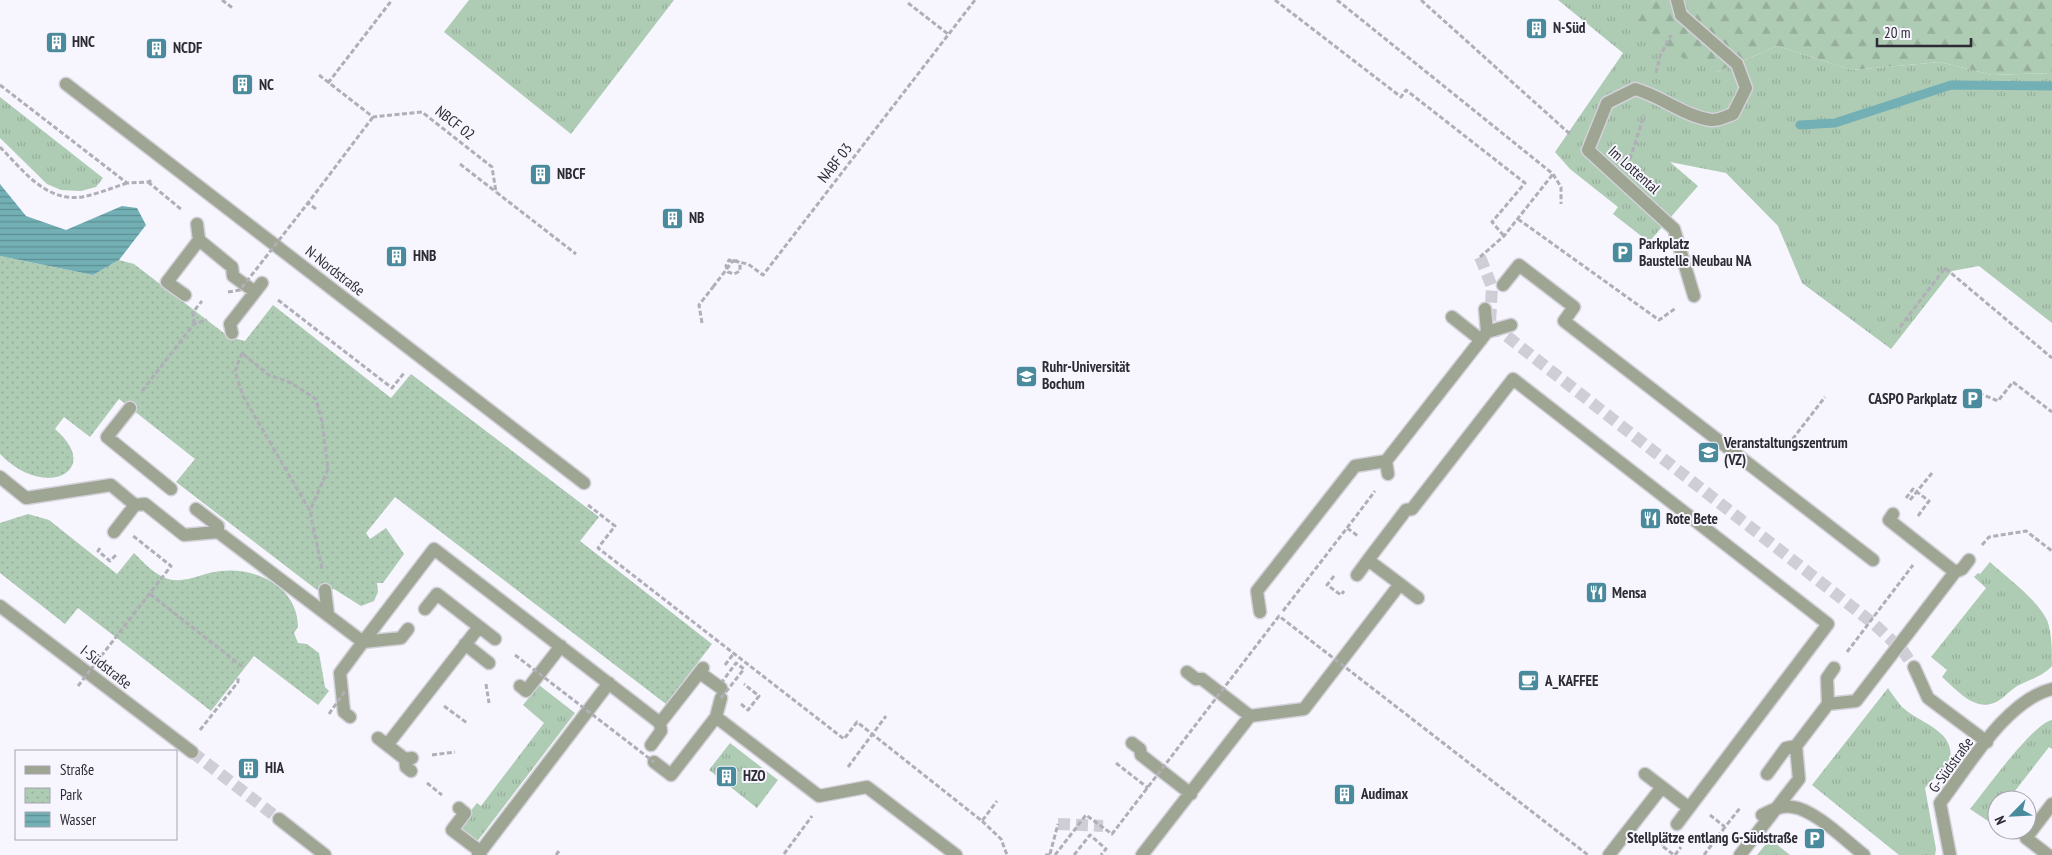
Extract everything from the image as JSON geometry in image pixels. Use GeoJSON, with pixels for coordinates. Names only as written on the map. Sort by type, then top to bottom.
{"type":"FeatureCollection","features":[{"type":"Feature","properties":{"kind":"street","name":"Im Lottental"},"geometry":{"type":"LineString","coordinates":[[1677,0],[1681,15],[1737,64],[1746,88],[1733,114],[1713,121],[1687,112],[1651,94],[1635,89],[1607,103],[1588,150],[1674,230],[1694,296]]}},
{"type":"Feature","properties":{"kind":"street","name":"N-Nordstraße"},"geometry":{"type":"LineString","coordinates":[[66,84],[584,482]]}},
{"type":"Feature","properties":{"kind":"street"},"geometry":{"type":"LineString","coordinates":[[185,295],[168,282],[199,240],[197,224]]}},
{"type":"Feature","properties":{"kind":"street"},"geometry":{"type":"LineString","coordinates":[[199,240],[232,267],[234,276],[258,288],[230,324],[232,333]]}},
{"type":"Feature","properties":{"kind":"street"},"geometry":{"type":"LineString","coordinates":[[1503,285],[1519,265],[1574,308],[1564,321],[1873,560]]}},
{"type":"Feature","properties":{"kind":"street"},"geometry":{"type":"LineString","coordinates":[[1484,336],[1485,309]]}},
{"type":"Feature","properties":{"kind":"street"},"geometry":{"type":"LineString","coordinates":[[1452,318],[1484,336]]}},
{"type":"Feature","properties":{"kind":"street"},"geometry":{"type":"LineString","coordinates":[[1260,612],[1257,591],[1355,466],[1386,461],[1484,336],[1511,325]]}},
{"type":"Feature","properties":{"kind":"street"},"geometry":{"type":"LineString","coordinates":[[1357,575],[1406,510],[1412,509],[1514,378],[1828,624],[1677,824]]}},
{"type":"Feature","properties":{"kind":"street"},"geometry":{"type":"LineString","coordinates":[[130,408],[107,438],[171,489]]}},
{"type":"Feature","properties":{"kind":"street"},"geometry":{"type":"LineString","coordinates":[[1386,461],[1388,474]]}},
{"type":"Feature","properties":{"kind":"street"},"geometry":{"type":"LineString","coordinates":[[0,477],[26,498],[111,485],[135,505],[145,504],[184,535],[218,532],[363,642],[401,638],[408,629]]}},
{"type":"Feature","properties":{"kind":"street"},"geometry":{"type":"LineString","coordinates":[[114,532],[135,505]]}},
{"type":"Feature","properties":{"kind":"street"},"geometry":{"type":"LineString","coordinates":[[196,509],[218,526],[218,532]]}},
{"type":"Feature","properties":{"kind":"street"},"geometry":{"type":"LineString","coordinates":[[1893,514],[1889,520],[1955,572]]}},
{"type":"Feature","properties":{"kind":"street"},"geometry":{"type":"LineString","coordinates":[[350,717],[344,712],[340,673],[434,549],[660,723],[662,731],[652,744]]}},
{"type":"Feature","properties":{"kind":"street"},"geometry":{"type":"LineString","coordinates":[[1368,560],[1418,598]]}},
{"type":"Feature","properties":{"kind":"street"},"geometry":{"type":"LineString","coordinates":[[1828,704],[1856,701],[1955,572],[1962,568],[1969,560]]}},
{"type":"Feature","properties":{"kind":"street"},"geometry":{"type":"LineString","coordinates":[[1187,672],[1196,679],[1202,679],[1250,716],[1304,709],[1400,584]]}},
{"type":"Feature","properties":{"kind":"street"},"geometry":{"type":"LineString","coordinates":[[325,590],[328,615]]}},
{"type":"Feature","properties":{"kind":"street"},"geometry":{"type":"LineString","coordinates":[[425,609],[436,594],[495,639]]}},
{"type":"Feature","properties":{"kind":"street","name":"I-Südstraße"},"geometry":{"type":"LineString","coordinates":[[0,606],[192,752]]}},
{"type":"Feature","properties":{"kind":"street"},"geometry":{"type":"LineString","coordinates":[[409,762],[383,742],[393,728],[431,696],[465,644],[479,627]]}},
{"type":"Feature","properties":{"kind":"street"},"geometry":{"type":"LineString","coordinates":[[465,644],[485,662]]}},
{"type":"Feature","properties":{"kind":"street"},"geometry":{"type":"LineString","coordinates":[[520,686],[526,692],[561,646]]}},
{"type":"Feature","properties":{"kind":"street","name":"G-Südstraße"},"geometry":{"type":"LineString","coordinates":[[1914,667],[1928,698],[1987,742],[1940,803],[1950,855]]}},
{"type":"Feature","properties":{"kind":"street"},"geometry":{"type":"LineString","coordinates":[[1767,774],[1786,748],[1796,746],[1828,704],[1826,678],[1834,668]]}},
{"type":"Feature","properties":{"kind":"street"},"geometry":{"type":"LineString","coordinates":[[654,762],[671,775],[716,717],[720,688],[702,670],[660,723]]}},
{"type":"Feature","properties":{"kind":"street"},"geometry":{"type":"LineString","coordinates":[[459,808],[464,813],[452,830],[480,853],[609,683]]}},
{"type":"Feature","properties":{"kind":"street"},"geometry":{"type":"LineString","coordinates":[[1987,742],[2020,705],[2034,696],[2052,689]]}},
{"type":"Feature","properties":{"kind":"street"},"geometry":{"type":"LineString","coordinates":[[1142,855],[1250,716]]}},
{"type":"Feature","properties":{"kind":"street"},"geometry":{"type":"LineString","coordinates":[[716,717],[819,796],[867,786],[956,855]]}},
{"type":"Feature","properties":{"kind":"street"},"geometry":{"type":"LineString","coordinates":[[1132,743],[1140,749],[1141,755],[1191,794]]}},
{"type":"Feature","properties":{"kind":"street"},"geometry":{"type":"LineString","coordinates":[[1740,855],[1799,779],[1796,746]]}},
{"type":"Feature","properties":{"kind":"street"},"geometry":{"type":"LineString","coordinates":[[1645,774],[1689,808]]}},
{"type":"Feature","properties":{"kind":"street"},"geometry":{"type":"LineString","coordinates":[[1609,855],[1662,787]]}},
{"type":"Feature","properties":{"kind":"street"},"geometry":{"type":"LineString","coordinates":[[2048,855],[2026,838],[2052,804]]}},
{"type":"Feature","properties":{"kind":"street"},"geometry":{"type":"LineString","coordinates":[[1762,815],[1776,808],[1793,807],[1799,809],[1811,814],[1864,855]]}},
{"type":"Feature","properties":{"kind":"street"},"geometry":{"type":"LineString","coordinates":[[279,819],[325,855]]}},
{"type":"Feature","properties":{"kind":"path"},"geometry":{"type":"LineString","coordinates":[[222,0],[234,9]]}},
{"type":"Feature","properties":{"kind":"path"},"geometry":{"type":"LineString","coordinates":[[328,83],[392,0]]}},
{"type":"Feature","properties":{"kind":"path","name":"NABF 03"},"geometry":{"type":"LineString","coordinates":[[702,323],[699,305],[713,287],[732,262],[735,260],[740,263],[740,272],[734,274],[728,272],[726,266],[729,260],[748,264],[762,275],[975,0]]}},
{"type":"Feature","properties":{"kind":"path"},"geometry":{"type":"LineString","coordinates":[[1275,0],[1401,97],[1406,90],[1524,183],[1492,222],[1504,236]]}},
{"type":"Feature","properties":{"kind":"path"},"geometry":{"type":"LineString","coordinates":[[1337,0],[1552,174],[1561,187],[1561,204]]}},
{"type":"Feature","properties":{"kind":"path"},"geometry":{"type":"LineString","coordinates":[[1421,0],[1588,150]]}},
{"type":"Feature","properties":{"kind":"path"},"geometry":{"type":"LineString","coordinates":[[908,3],[948,34]]}},
{"type":"Feature","properties":{"kind":"path"},"geometry":{"type":"LineString","coordinates":[[228,292],[240,290],[373,118],[318,75]]}},
{"type":"Feature","properties":{"kind":"path"},"geometry":{"type":"LineString","coordinates":[[0,86],[126,183]]}},
{"type":"Feature","properties":{"kind":"path"},"geometry":{"type":"LineString","coordinates":[[1622,181],[1651,94]]}},
{"type":"Feature","properties":{"kind":"path","name":"NBCF 02"},"geometry":{"type":"LineString","coordinates":[[373,118],[422,112],[492,167],[496,192]]}},
{"type":"Feature","properties":{"kind":"path"},"geometry":{"type":"LineString","coordinates":[[0,147],[41,188],[60,197],[82,197],[126,183],[148,182],[158,177]]}},
{"type":"Feature","properties":{"kind":"path","name":"NBCF 02"},"geometry":{"type":"LineString","coordinates":[[460,164],[576,254]]}},
{"type":"Feature","properties":{"kind":"path"},"geometry":{"type":"LineString","coordinates":[[1480,257],[1504,236],[1552,174]]}},
{"type":"Feature","properties":{"kind":"path"},"geometry":{"type":"LineString","coordinates":[[148,182],[182,210]]}},
{"type":"Feature","properties":{"kind":"path"},"geometry":{"type":"LineString","coordinates":[[308,204],[316,209]]}},
{"type":"Feature","properties":{"kind":"path"},"geometry":{"type":"LineString","coordinates":[[1518,219],[1659,320],[1694,296]]}},
{"type":"Feature","properties":{"kind":"path"},"geometry":{"type":"LineString","coordinates":[[258,255],[266,261]]}},
{"type":"Feature","properties":{"kind":"path"},"geometry":{"type":"LineString","coordinates":[[1900,327],[1945,268],[2051,357]]}},
{"type":"Feature","properties":{"kind":"path"},"geometry":{"type":"LineString","coordinates":[[271,294],[392,388],[409,366]]}},
{"type":"Feature","properties":{"kind":"path"},"geometry":{"type":"LineString","coordinates":[[130,408],[194,324],[193,312],[202,301]]}},
{"type":"Feature","properties":{"kind":"path"},"geometry":{"type":"LineString","coordinates":[[194,324],[205,322],[210,316]]}},
{"type":"Feature","properties":{"kind":"path"},"geometry":{"type":"LineString","coordinates":[[232,333],[243,354],[270,375],[291,383],[316,399],[322,422],[328,469],[310,512]]}},
{"type":"Feature","properties":{"kind":"path"},"geometry":{"type":"LineString","coordinates":[[243,354],[235,371],[243,396],[310,512],[325,590]]}},
{"type":"Feature","properties":{"kind":"path"},"geometry":{"type":"LineString","coordinates":[[1972,390],[1998,400],[2013,382],[2052,412]]}},
{"type":"Feature","properties":{"kind":"path"},"geometry":{"type":"LineString","coordinates":[[1788,444],[1825,397]]}},
{"type":"Feature","properties":{"kind":"path"},"geometry":{"type":"LineString","coordinates":[[1923,484],[1932,473]]}},
{"type":"Feature","properties":{"kind":"path"},"geometry":{"type":"LineString","coordinates":[[1052,855],[1086,814],[1112,834],[1388,474]]}},
{"type":"Feature","properties":{"kind":"path"},"geometry":{"type":"LineString","coordinates":[[584,502],[615,526],[598,548],[844,739],[857,722],[982,820],[1001,840],[1007,855]]}},
{"type":"Feature","properties":{"kind":"path"},"geometry":{"type":"LineString","coordinates":[[1347,528],[1362,539]]}},
{"type":"Feature","properties":{"kind":"path"},"geometry":{"type":"LineString","coordinates":[[1969,560],[1989,537],[2026,531],[2052,551]]}},
{"type":"Feature","properties":{"kind":"path"},"geometry":{"type":"LineString","coordinates":[[78,686],[171,566],[132,535]]}},
{"type":"Feature","properties":{"kind":"path"},"geometry":{"type":"LineString","coordinates":[[1845,654],[1918,559]]}},
{"type":"Feature","properties":{"kind":"path"},"geometry":{"type":"LineString","coordinates":[[150,594],[244,668]]}},
{"type":"Feature","properties":{"kind":"path"},"geometry":{"type":"LineString","coordinates":[[1279,616],[1588,855]]}},
{"type":"Feature","properties":{"kind":"path"},"geometry":{"type":"LineString","coordinates":[[722,668],[734,653]]}},
{"type":"Feature","properties":{"kind":"path"},"geometry":{"type":"LineString","coordinates":[[515,655],[654,762]]}},
{"type":"Feature","properties":{"kind":"path"},"geometry":{"type":"LineString","coordinates":[[736,663],[744,669],[720,688],[736,663]]}},
{"type":"Feature","properties":{"kind":"path"},"geometry":{"type":"LineString","coordinates":[[206,722],[238,682],[238,676]]}},
{"type":"Feature","properties":{"kind":"path"},"geometry":{"type":"LineString","coordinates":[[744,684],[759,696],[748,710],[745,707]]}},
{"type":"Feature","properties":{"kind":"path"},"geometry":{"type":"LineString","coordinates":[[329,714],[345,691]]}},
{"type":"Feature","properties":{"kind":"path"},"geometry":{"type":"LineString","coordinates":[[431,696],[466,723]]}},
{"type":"Feature","properties":{"kind":"path"},"geometry":{"type":"LineString","coordinates":[[409,762],[459,808]]}},
{"type":"Feature","properties":{"kind":"path"},"geometry":{"type":"LineString","coordinates":[[1116,764],[1148,788]]}},
{"type":"Feature","properties":{"kind":"path"},"geometry":{"type":"LineString","coordinates":[[982,820],[997,801]]}},
{"type":"Feature","properties":{"kind":"path"},"geometry":{"type":"LineString","coordinates":[[1704,855],[1737,812]]}},
{"type":"Feature","properties":{"kind":"path"},"geometry":{"type":"LineString","coordinates":[[1703,819],[1707,813],[1725,827]]}},
{"type":"Feature","properties":{"kind":"path"},"geometry":{"type":"LineString","coordinates":[[1052,855],[1058,824]]}},
{"type":"Feature","properties":{"kind":"path"},"geometry":{"type":"LineString","coordinates":[[1074,855],[1090,835],[1106,849],[1101,855]]}},
{"type":"Feature","properties":{"kind":"path"},"geometry":{"type":"LineString","coordinates":[[556,855],[558,851]]}},
{"type":"Feature","properties":{"kind":"path"},"geometry":{"type":"LineString","coordinates":[[1045,855],[1052,855]]}},
{"type":"Feature","properties":{"kind":"green space"},"geometry":{"type":"Polygon","coordinates":[[[469,0],[674,0],[571,134],[444,32],[469,0]]]}},
{"type":"Feature","properties":{"kind":"green space"},"geometry":{"type":"Polygon","coordinates":[[[1558,0],[1654,0],[1630,22],[1717,72],[1777,46],[1852,70],[1940,62],[1992,75],[2052,73],[2052,323],[1979,266],[1952,271],[1891,349],[1802,283],[1778,226],[1726,173],[1670,162],[1698,186],[1649,242],[1613,214],[1618,207],[1570,169],[1555,152],[1623,53],[1558,0]]]}},
{"type":"Feature","properties":{"kind":"green space"},"geometry":{"type":"Polygon","coordinates":[[[1654,0],[2052,0],[2052,73],[1992,75],[1940,62],[1852,70],[1777,46],[1717,72],[1658,47],[1629,21],[1654,0]]]}},
{"type":"Feature","properties":{"kind":"green space"},"geometry":{"type":"Polygon","coordinates":[[[0,97],[103,178],[96,187],[81,191],[61,190],[47,184],[0,138],[0,97]]]}},
{"type":"Feature","properties":{"kind":"green space"},"geometry":{"type":"Polygon","coordinates":[[[0,256],[93,275],[119,260],[134,264],[229,337],[245,341],[273,305],[391,398],[411,374],[599,517],[580,541],[712,644],[666,704],[395,497],[366,533],[370,539],[386,528],[404,554],[383,583],[377,583],[378,592],[374,601],[361,606],[334,589],[317,590],[176,482],[195,459],[119,399],[90,437],[64,417],[55,429],[69,444],[73,457],[71,468],[63,475],[50,478],[34,476],[17,468],[0,454],[0,256]]]}},
{"type":"Feature","properties":{"kind":"green space"},"geometry":{"type":"Polygon","coordinates":[[[28,514],[49,520],[117,574],[134,553],[154,571],[168,579],[181,580],[215,572],[234,571],[248,572],[261,576],[273,583],[291,601],[296,613],[298,627],[294,633],[298,643],[307,644],[319,653],[325,687],[329,691],[318,705],[254,656],[211,711],[78,608],[65,624],[0,573],[0,523],[28,514]]]}},
{"type":"Feature","properties":{"kind":"green space"},"geometry":{"type":"Polygon","coordinates":[[[1990,562],[2036,604],[2047,620],[2051,636],[2052,666],[2041,675],[2016,687],[1998,701],[1982,705],[1967,699],[1942,677],[1947,670],[1931,657],[1986,588],[1974,577],[1978,573],[1980,574],[1990,562]]]}},
{"type":"Feature","properties":{"kind":"green space"},"geometry":{"type":"Polygon","coordinates":[[[539,685],[575,713],[476,843],[457,828],[477,803],[481,806],[544,723],[523,705],[539,685]]]}},
{"type":"Feature","properties":{"kind":"green space"},"geometry":{"type":"Polygon","coordinates":[[[1888,688],[1902,707],[1935,729],[1948,742],[1950,761],[1925,788],[1936,849],[1935,855],[1899,855],[1812,785],[1888,688]]]}},
{"type":"Feature","properties":{"kind":"green space"},"geometry":{"type":"Polygon","coordinates":[[[2052,720],[2052,749],[2049,747],[2016,790],[1987,790],[1987,820],[1970,809],[2021,745],[2043,724],[2052,720]]]}},
{"type":"Feature","properties":{"kind":"green space"},"geometry":{"type":"Polygon","coordinates":[[[730,743],[778,780],[757,808],[709,770],[730,743]]]}},
{"type":"Feature","properties":{"kind":"green space"},"geometry":{"type":"Polygon","coordinates":[[[1770,839],[1790,855],[1757,855],[1770,839]]]}},
{"type":"Feature","properties":{"kind":"water"},"geometry":{"type":"Polygon","coordinates":[[[0,184],[26,216],[66,230],[122,206],[137,208],[146,225],[119,260],[93,275],[0,256],[0,184]]]}},
{"type":"Feature","properties":{"kind":"waterway"},"geometry":{"type":"LineString","coordinates":[[1800,125],[1835,123],[1951,85],[2052,86]]}},
{"type":"Feature","properties":{"kind":"tunnel"},"geometry":{"type":"LineString","coordinates":[[1480,257],[1492,287],[1490,323],[1874,624],[1903,651],[1914,667]]}},
{"type":"Feature","properties":{"kind":"tunnel"},"geometry":{"type":"LineString","coordinates":[[192,752],[279,819]]}},
{"type":"Feature","properties":{"kind":"tunnel"},"geometry":{"type":"LineString","coordinates":[[1058,824],[1103,826]]}},
{"type":"Feature","properties":{"kind":"place","name":"N-Süd"},"geometry":{"type":"Point","coordinates":[1537,28]}},
{"type":"Feature","properties":{"kind":"place","name":"HNC"},"geometry":{"type":"Point","coordinates":[56,42]}},
{"type":"Feature","properties":{"kind":"place","name":"NCDF"},"geometry":{"type":"Point","coordinates":[157,48]}},
{"type":"Feature","properties":{"kind":"place","name":"NC"},"geometry":{"type":"Point","coordinates":[243,85]}},
{"type":"Feature","properties":{"kind":"place","name":"NBCF"},"geometry":{"type":"Point","coordinates":[541,174]}},
{"type":"Feature","properties":{"kind":"place","name":"NB"},"geometry":{"type":"Point","coordinates":[673,218]}},
{"type":"Feature","properties":{"kind":"place","name":"Parkplatz Baustelle Neubau NA"},"geometry":{"type":"Point","coordinates":[1623,253]}},
{"type":"Feature","properties":{"kind":"place","name":"HNB"},"geometry":{"type":"Point","coordinates":[397,256]}},
{"type":"Feature","properties":{"kind":"place","name":"Ruhr-Universität Bochum"},"geometry":{"type":"Point","coordinates":[1026,376]}},
{"type":"Feature","properties":{"kind":"place","name":"CASPO Parkplatz"},"geometry":{"type":"Point","coordinates":[1973,399]}},
{"type":"Feature","properties":{"kind":"place","name":"Veranstaltungszentrum (VZ)"},"geometry":{"type":"Point","coordinates":[1708,452]}},
{"type":"Feature","properties":{"kind":"place","name":"Rote Bete"},"geometry":{"type":"Point","coordinates":[1650,519]}},
{"type":"Feature","properties":{"kind":"place","name":"Mensa"},"geometry":{"type":"Point","coordinates":[1596,593]}},
{"type":"Feature","properties":{"kind":"place","name":"A_KAFFEE"},"geometry":{"type":"Point","coordinates":[1529,681]}},
{"type":"Feature","properties":{"kind":"place","name":"HIA"},"geometry":{"type":"Point","coordinates":[249,768]}},
{"type":"Feature","properties":{"kind":"place","name":"HZO"},"geometry":{"type":"Point","coordinates":[727,776]}},
{"type":"Feature","properties":{"kind":"place","name":"Audimax"},"geometry":{"type":"Point","coordinates":[1345,794]}},
{"type":"Feature","properties":{"kind":"place","name":"Stellplätze entlang G-Südstraße"},"geometry":{"type":"Point","coordinates":[1814,838]}}]}
